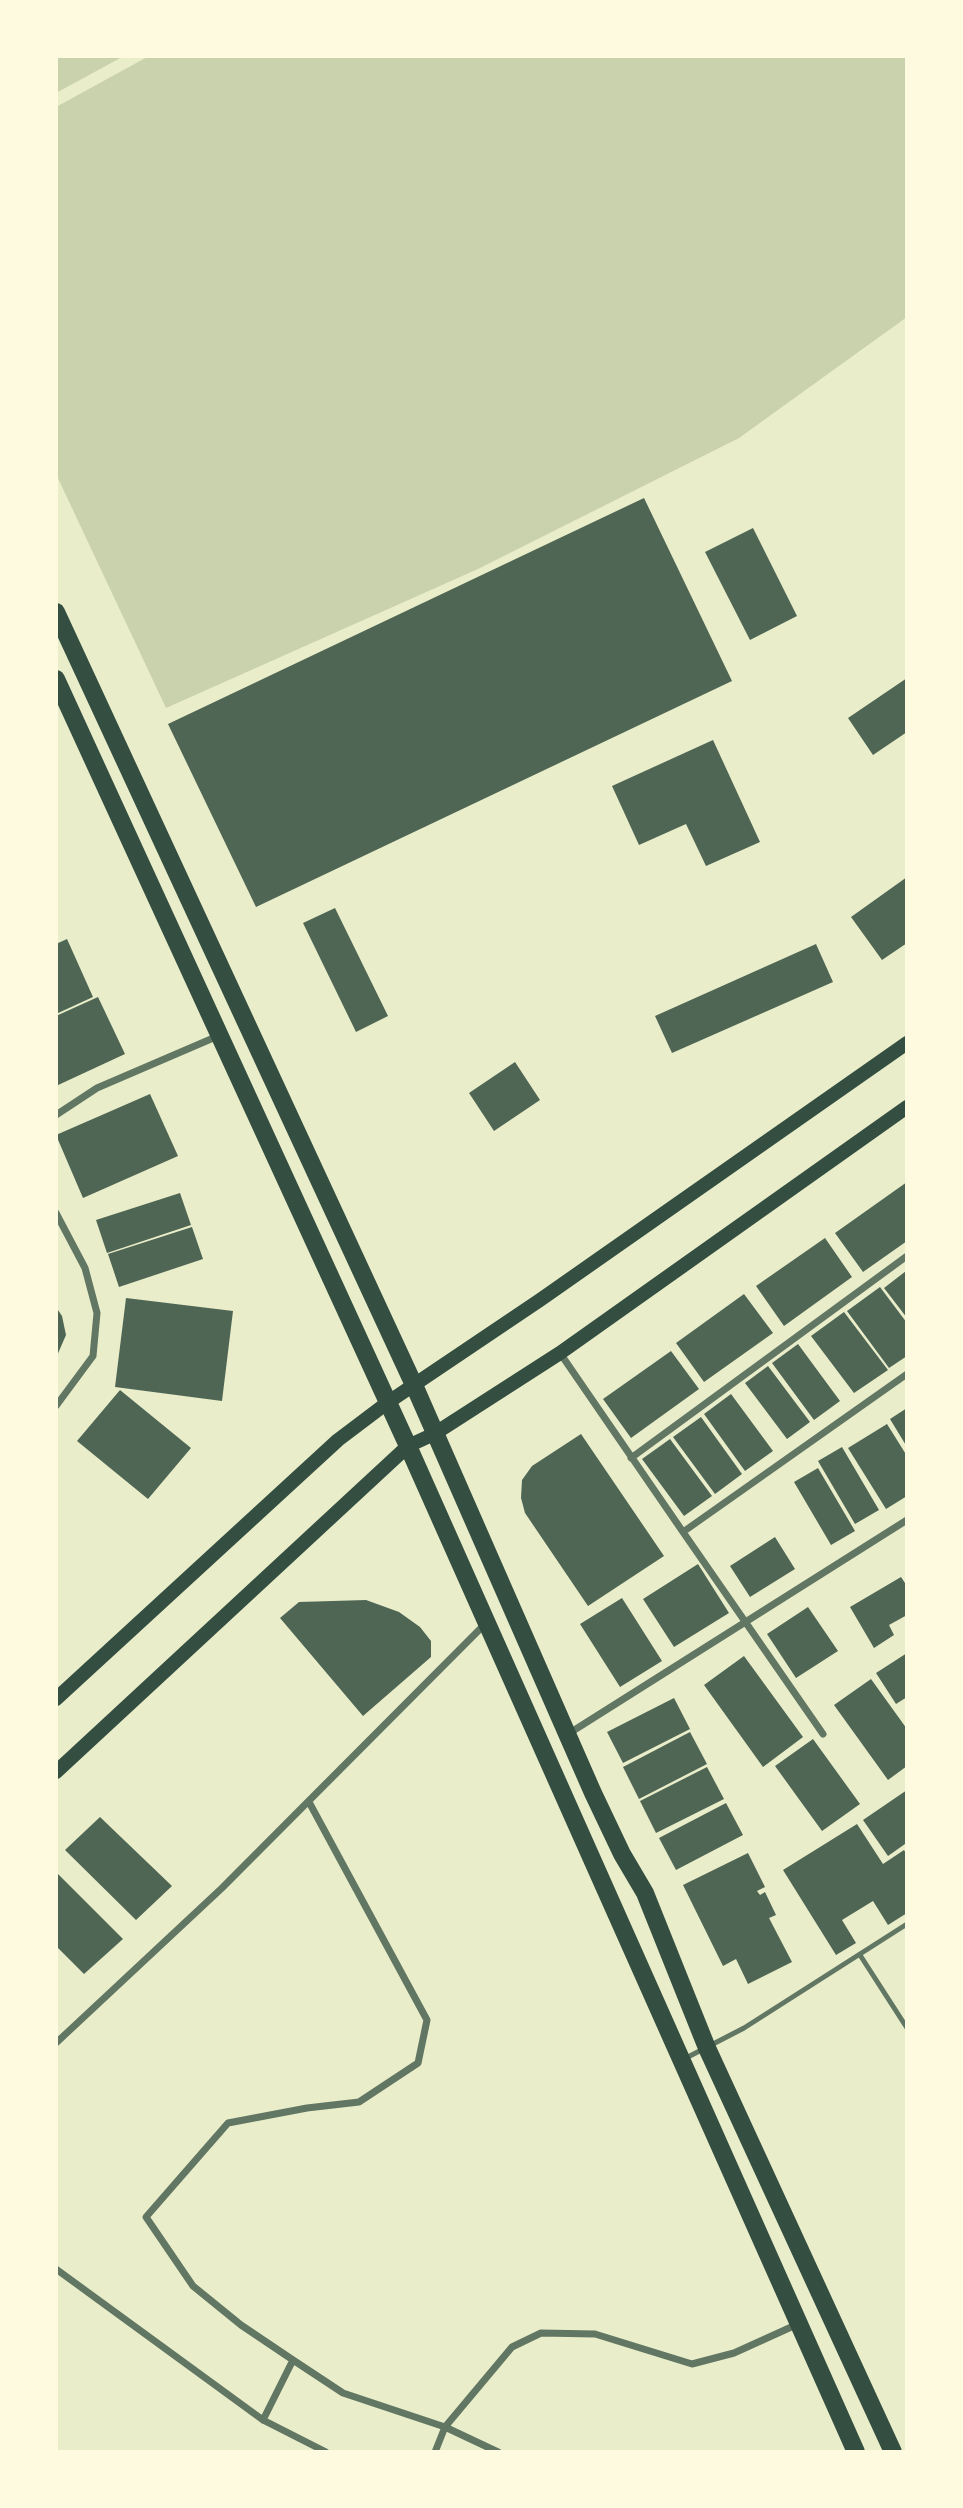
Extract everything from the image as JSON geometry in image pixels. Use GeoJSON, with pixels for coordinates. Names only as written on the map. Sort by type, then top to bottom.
{"type":"FeatureCollection","features":[{"type":"Feature","properties":{"kind":"main road"},"geometry":{"type":"LineString","coordinates":[[56,612],[414,1385],[622,1853],[645,1893],[707,2048],[892,2452]]}},
{"type":"Feature","properties":{"kind":"main road"},"geometry":{"type":"LineString","coordinates":[[57,683],[408,1446],[856,2452]]}},
{"type":"Feature","properties":{"kind":"main road"},"geometry":{"type":"LineString","coordinates":[[134,849],[159,837]]}},
{"type":"Feature","properties":{"kind":"main road"},"geometry":{"type":"LineString","coordinates":[[56,1699],[338,1440],[387,1403],[540,1300],[907,1043]]}},
{"type":"Feature","properties":{"kind":"main road"},"geometry":{"type":"LineString","coordinates":[[56,1772],[408,1446],[434,1434],[560,1353],[907,1107]]}},
{"type":"Feature","properties":{"kind":"main road"},"geometry":{"type":"LineString","coordinates":[[487,1622],[510,1605]]}},
{"type":"Feature","properties":{"kind":"street"},"geometry":{"type":"LineString","coordinates":[[56,1115],[97,1088],[219,1035]]}},
{"type":"Feature","properties":{"kind":"street"},"geometry":{"type":"LineString","coordinates":[[56,1213],[85,1268],[97,1313],[93,1356],[56,1406]]}},
{"type":"Feature","properties":{"kind":"street"},"geometry":{"type":"LineString","coordinates":[[631,1458],[907,1256]]}},
{"type":"Feature","properties":{"kind":"street"},"geometry":{"type":"LineString","coordinates":[[560,1353],[823,1734]]}},
{"type":"Feature","properties":{"kind":"street"},"geometry":{"type":"LineString","coordinates":[[683,1532],[907,1374]]}},
{"type":"Feature","properties":{"kind":"street"},"geometry":{"type":"LineString","coordinates":[[568,1734],[907,1520]]}},
{"type":"Feature","properties":{"kind":"street"},"geometry":{"type":"LineString","coordinates":[[56,2043],[222,1888],[487,1622]]}},
{"type":"Feature","properties":{"kind":"street"},"geometry":{"type":"LineString","coordinates":[[309,1801],[427,2020],[418,2063],[359,2102],[307,2108],[228,2123],[146,2217],[193,2286],[241,2325],[293,2360],[343,2393],[445,2427],[498,2452]]}},
{"type":"Feature","properties":{"kind":"street"},"geometry":{"type":"LineString","coordinates":[[56,2269],[263,2420],[326,2452]]}},
{"type":"Feature","properties":{"kind":"street"},"geometry":{"type":"LineString","coordinates":[[435,2452],[445,2427],[512,2347],[541,2333],[595,2334],[692,2364],[734,2353],[799,2324]]}},
{"type":"Feature","properties":{"kind":"street"},"geometry":{"type":"LineString","coordinates":[[263,2420],[293,2360]]}},
{"type":"Feature","properties":{"kind":"lane"},"geometry":{"type":"LineString","coordinates":[[681,2060],[744,2028],[907,1924]]}},
{"type":"Feature","properties":{"kind":"lane"},"geometry":{"type":"LineString","coordinates":[[860,1955],[907,2028]]}},
{"type":"Feature","properties":{"kind":"green space"},"geometry":{"type":"Polygon","coordinates":[[[56,56],[124,56],[56,93],[56,56]]]}},
{"type":"Feature","properties":{"kind":"green space"},"geometry":{"type":"Polygon","coordinates":[[[149,56],[907,56],[907,317],[739,438],[478,569],[166,708],[56,474],[56,107],[149,56]]]}},
{"type":"Feature","properties":{"kind":"building"},"geometry":{"type":"Polygon","coordinates":[[[644,498],[732,681],[256,907],[168,724],[644,498]]]}},
{"type":"Feature","properties":{"kind":"building"},"geometry":{"type":"Polygon","coordinates":[[[753,528],[797,616],[750,640],[705,552],[753,528]]]}},
{"type":"Feature","properties":{"kind":"building"},"geometry":{"type":"Polygon","coordinates":[[[907,678],[907,732],[873,755],[848,718],[907,678]]]}},
{"type":"Feature","properties":{"kind":"building"},"geometry":{"type":"Polygon","coordinates":[[[713,740],[760,842],[706,866],[686,824],[639,845],[612,786],[713,740]]]}},
{"type":"Feature","properties":{"kind":"building"},"geometry":{"type":"Polygon","coordinates":[[[907,877],[907,943],[882,960],[851,917],[907,877]]]}},
{"type":"Feature","properties":{"kind":"building"},"geometry":{"type":"Polygon","coordinates":[[[335,908],[388,1016],[356,1032],[303,923],[335,908]]]}},
{"type":"Feature","properties":{"kind":"building"},"geometry":{"type":"Polygon","coordinates":[[[67,939],[93,997],[56,1014],[56,944],[67,939]]]}},
{"type":"Feature","properties":{"kind":"building"},"geometry":{"type":"Polygon","coordinates":[[[816,944],[833,982],[672,1053],[655,1016],[816,944]]]}},
{"type":"Feature","properties":{"kind":"building"},"geometry":{"type":"Polygon","coordinates":[[[98,997],[125,1054],[56,1086],[56,1016],[98,997]]]}},
{"type":"Feature","properties":{"kind":"building"},"geometry":{"type":"Polygon","coordinates":[[[515,1062],[540,1100],[494,1131],[469,1093],[515,1062]]]}},
{"type":"Feature","properties":{"kind":"building"},"geometry":{"type":"Polygon","coordinates":[[[150,1094],[178,1156],[83,1198],[56,1135],[150,1094]]]}},
{"type":"Feature","properties":{"kind":"building"},"geometry":{"type":"Polygon","coordinates":[[[907,1182],[907,1241],[863,1272],[835,1233],[907,1182]]]}},
{"type":"Feature","properties":{"kind":"building"},"geometry":{"type":"Polygon","coordinates":[[[180,1193],[191,1225],[107,1253],[96,1220],[180,1193]]]}},
{"type":"Feature","properties":{"kind":"building"},"geometry":{"type":"Polygon","coordinates":[[[192,1227],[203,1259],[119,1287],[108,1254],[192,1227]]]}},
{"type":"Feature","properties":{"kind":"building"},"geometry":{"type":"Polygon","coordinates":[[[825,1238],[852,1277],[784,1326],[756,1286],[825,1238]]]}},
{"type":"Feature","properties":{"kind":"building"},"geometry":{"type":"Polygon","coordinates":[[[906,1271],[907,1273],[907,1318],[884,1288],[906,1271]]]}},
{"type":"Feature","properties":{"kind":"building"},"geometry":{"type":"Polygon","coordinates":[[[880,1287],[907,1323],[907,1356],[889,1368],[847,1311],[880,1287]]]}},
{"type":"Feature","properties":{"kind":"building"},"geometry":{"type":"Polygon","coordinates":[[[744,1294],[773,1333],[704,1382],[676,1343],[744,1294]]]}},
{"type":"Feature","properties":{"kind":"building"},"geometry":{"type":"Polygon","coordinates":[[[126,1298],[233,1311],[222,1401],[115,1387],[126,1298]]]}},
{"type":"Feature","properties":{"kind":"building"},"geometry":{"type":"Polygon","coordinates":[[[56,1307],[62,1316],[66,1335],[56,1358],[56,1307]]]}},
{"type":"Feature","properties":{"kind":"building"},"geometry":{"type":"Polygon","coordinates":[[[844,1312],[888,1370],[854,1393],[811,1336],[844,1312]]]}},
{"type":"Feature","properties":{"kind":"building"},"geometry":{"type":"Polygon","coordinates":[[[798,1344],[840,1401],[814,1420],[772,1363],[798,1344]]]}},
{"type":"Feature","properties":{"kind":"building"},"geometry":{"type":"Polygon","coordinates":[[[671,1351],[699,1389],[631,1438],[603,1399],[671,1351]]]}},
{"type":"Feature","properties":{"kind":"building"},"geometry":{"type":"Polygon","coordinates":[[[768,1366],[810,1422],[787,1439],[745,1383],[768,1366]]]}},
{"type":"Feature","properties":{"kind":"building"},"geometry":{"type":"Polygon","coordinates":[[[120,1390],[191,1448],[148,1499],[77,1441],[120,1390]]]}},
{"type":"Feature","properties":{"kind":"building"},"geometry":{"type":"Polygon","coordinates":[[[731,1394],[773,1451],[745,1471],[704,1414],[731,1394]]]}},
{"type":"Feature","properties":{"kind":"building"},"geometry":{"type":"Polygon","coordinates":[[[907,1408],[907,1447],[890,1419],[907,1408]]]}},
{"type":"Feature","properties":{"kind":"building"},"geometry":{"type":"Polygon","coordinates":[[[701,1417],[742,1474],[715,1494],[673,1437],[701,1417]]]}},
{"type":"Feature","properties":{"kind":"building"},"geometry":{"type":"Polygon","coordinates":[[[887,1424],[907,1456],[907,1496],[886,1509],[848,1448],[887,1424]]]}},
{"type":"Feature","properties":{"kind":"building"},"geometry":{"type":"Polygon","coordinates":[[[581,1434],[664,1556],[588,1606],[525,1513],[521,1498],[522,1480],[532,1466],[581,1434]]]}},
{"type":"Feature","properties":{"kind":"building"},"geometry":{"type":"Polygon","coordinates":[[[670,1439],[712,1496],[684,1516],[642,1459],[670,1439]]]}},
{"type":"Feature","properties":{"kind":"building"},"geometry":{"type":"Polygon","coordinates":[[[842,1447],[879,1510],[855,1524],[818,1461],[842,1447]]]}},
{"type":"Feature","properties":{"kind":"building"},"geometry":{"type":"Polygon","coordinates":[[[818,1468],[855,1531],[831,1545],[794,1482],[818,1468]]]}},
{"type":"Feature","properties":{"kind":"building"},"geometry":{"type":"Polygon","coordinates":[[[775,1537],[795,1569],[750,1597],[730,1566],[775,1537]]]}},
{"type":"Feature","properties":{"kind":"building"},"geometry":{"type":"Polygon","coordinates":[[[698,1564],[729,1613],[674,1647],[643,1599],[698,1564]]]}},
{"type":"Feature","properties":{"kind":"building"},"geometry":{"type":"Polygon","coordinates":[[[901,1577],[907,1586],[907,1615],[889,1625],[894,1635],[874,1648],[850,1607],[901,1577]]]}},
{"type":"Feature","properties":{"kind":"building"},"geometry":{"type":"Polygon","coordinates":[[[622,1598],[662,1661],[620,1687],[580,1624],[622,1598]]]}},
{"type":"Feature","properties":{"kind":"building"},"geometry":{"type":"Polygon","coordinates":[[[366,1600],[399,1612],[420,1627],[431,1641],[431,1657],[363,1716],[280,1618],[299,1602],[366,1600]]]}},
{"type":"Feature","properties":{"kind":"building"},"geometry":{"type":"Polygon","coordinates":[[[808,1607],[838,1651],[796,1678],[767,1634],[808,1607]]]}},
{"type":"Feature","properties":{"kind":"building"},"geometry":{"type":"Polygon","coordinates":[[[907,1653],[907,1697],[896,1704],[876,1673],[907,1653]]]}},
{"type":"Feature","properties":{"kind":"building"},"geometry":{"type":"Polygon","coordinates":[[[744,1656],[803,1737],[763,1767],[704,1685],[744,1656]]]}},
{"type":"Feature","properties":{"kind":"building"},"geometry":{"type":"Polygon","coordinates":[[[871,1679],[907,1729],[907,1766],[888,1780],[834,1705],[871,1679]]]}},
{"type":"Feature","properties":{"kind":"building"},"geometry":{"type":"Polygon","coordinates":[[[674,1698],[690,1729],[623,1763],[607,1732],[674,1698]]]}},
{"type":"Feature","properties":{"kind":"building"},"geometry":{"type":"Polygon","coordinates":[[[690,1732],[707,1764],[639,1799],[623,1767],[690,1732]]]}},
{"type":"Feature","properties":{"kind":"building"},"geometry":{"type":"Polygon","coordinates":[[[813,1739],[860,1804],[822,1831],[775,1766],[813,1739]]]}},
{"type":"Feature","properties":{"kind":"building"},"geometry":{"type":"Polygon","coordinates":[[[707,1767],[724,1799],[656,1833],[640,1801],[707,1767]]]}},
{"type":"Feature","properties":{"kind":"building"},"geometry":{"type":"Polygon","coordinates":[[[907,1790],[907,1847],[905,1844],[888,1856],[863,1820],[907,1790]]]}},
{"type":"Feature","properties":{"kind":"building"},"geometry":{"type":"Polygon","coordinates":[[[726,1803],[743,1835],[676,1870],[659,1838],[726,1803]]]}},
{"type":"Feature","properties":{"kind":"building"},"geometry":{"type":"Polygon","coordinates":[[[100,1817],[172,1886],[136,1920],[65,1850],[100,1817]]]}},
{"type":"Feature","properties":{"kind":"building"},"geometry":{"type":"Polygon","coordinates":[[[857,1824],[883,1864],[904,1850],[907,1855],[907,1913],[888,1925],[873,1901],[842,1920],[856,1943],[836,1955],[783,1870],[857,1824]]]}},
{"type":"Feature","properties":{"kind":"building"},"geometry":{"type":"Polygon","coordinates":[[[748,1853],[765,1887],[757,1891],[760,1895],[765,1892],[776,1915],[769,1918],[792,1962],[748,1984],[736,1959],[723,1966],[683,1885],[748,1853]]]}},
{"type":"Feature","properties":{"kind":"building"},"geometry":{"type":"Polygon","coordinates":[[[56,1872],[123,1939],[84,1974],[56,1946],[56,1872]]]}}]}
